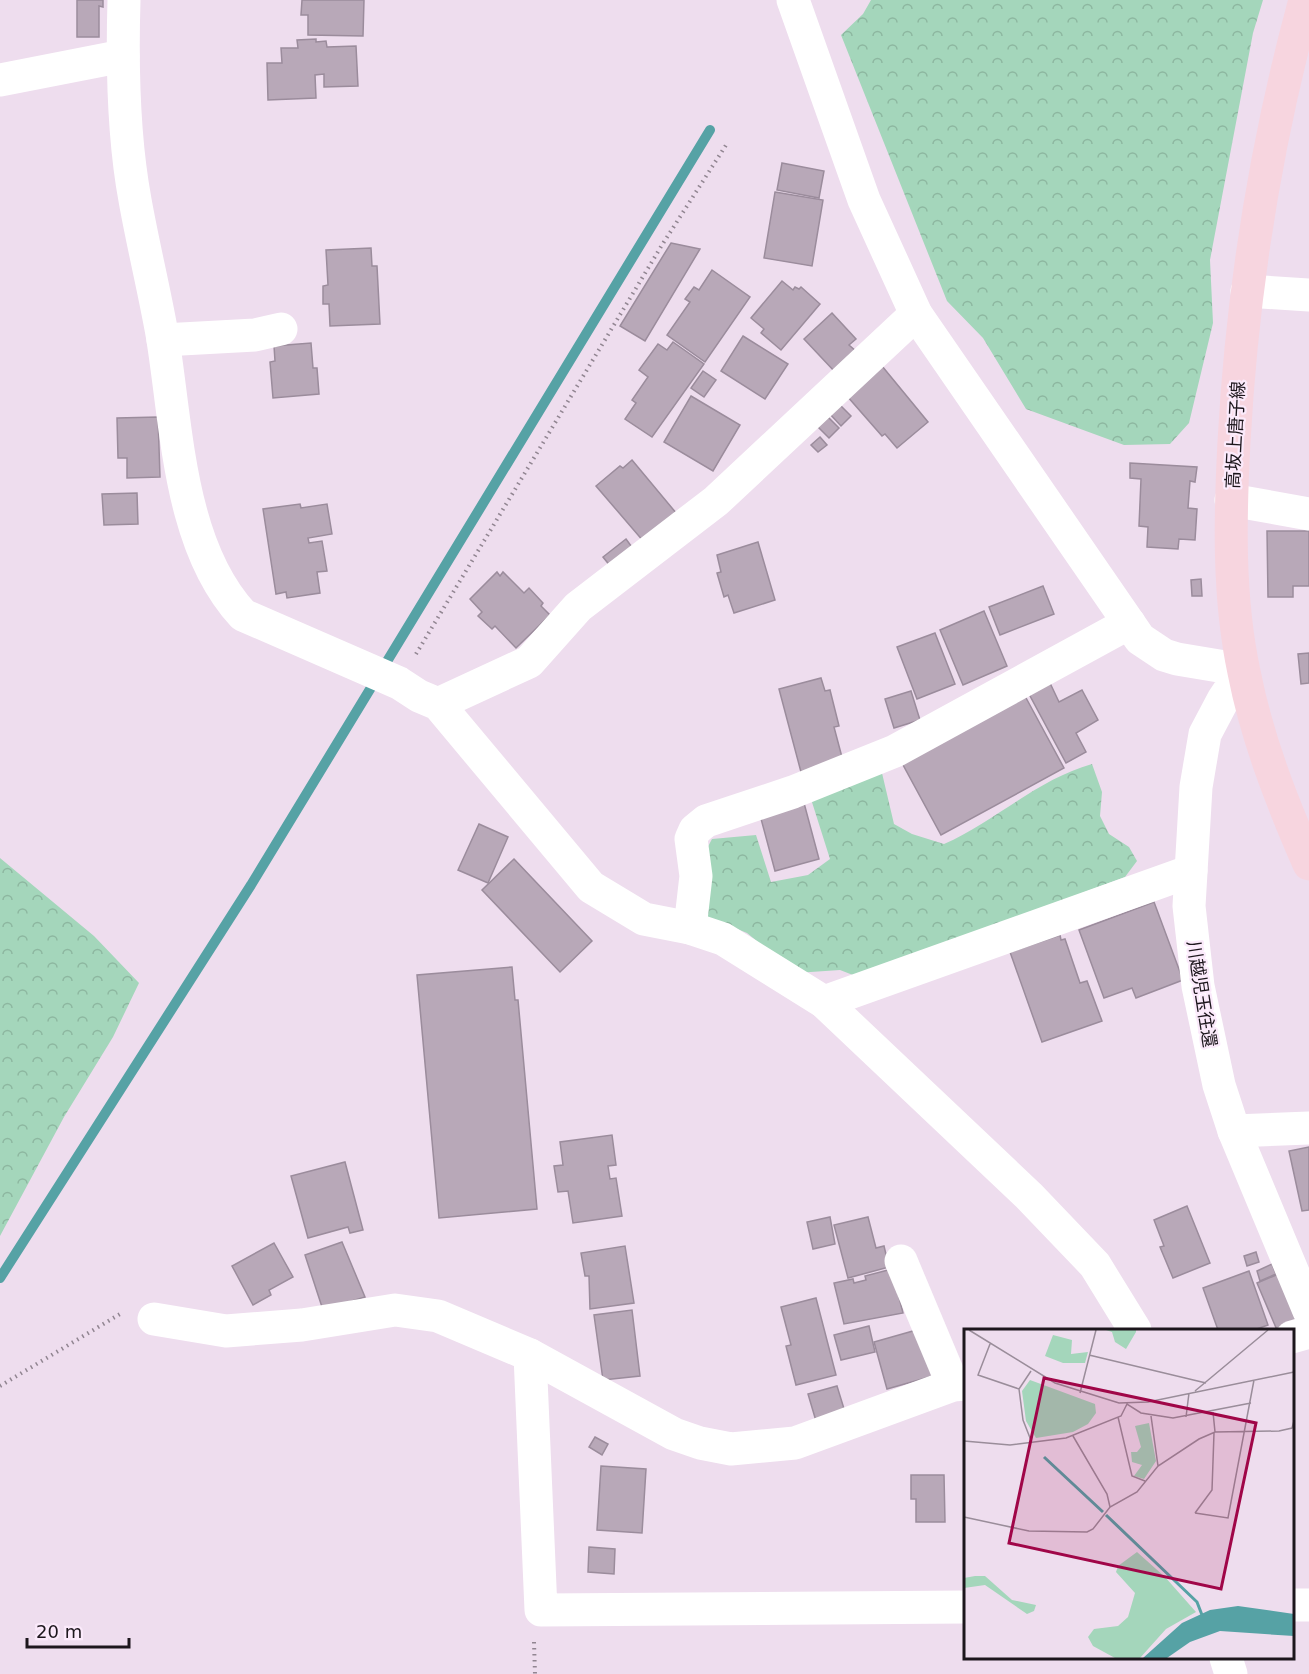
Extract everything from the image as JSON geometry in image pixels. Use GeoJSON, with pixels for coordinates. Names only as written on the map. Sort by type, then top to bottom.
{"type":"FeatureCollection","features":[{"type":"Feature","properties":{"kind":"main road","name":"高坂上唐子線"},"geometry":{"type":"LineString","coordinates":[[1305,0],[1281,88],[1247,291],[1236,391],[1231,500],[1234,602],[1243,670],[1263,748],[1309,864]]}},
{"type":"Feature","properties":{"kind":"street"},"geometry":{"type":"LineString","coordinates":[[124,0],[123,56],[134,198],[163,340],[189,506],[211,568],[228,598],[243,615],[399,683],[419,696],[438,704],[591,887],[644,919],[690,928],[723,939],[824,1002],[1029,1196],[1095,1265],[1134,1329]]}},
{"type":"Feature","properties":{"kind":"street"},"geometry":{"type":"LineString","coordinates":[[803,5],[864,200],[916,314],[1140,639],[1164,655],[1243,670]]}},
{"type":"Feature","properties":{"kind":"street"},"geometry":{"type":"LineString","coordinates":[[0,80],[123,56]]}},
{"type":"Feature","properties":{"kind":"street"},"geometry":{"type":"LineString","coordinates":[[1247,291],[1309,295]]}},
{"type":"Feature","properties":{"kind":"street"},"geometry":{"type":"LineString","coordinates":[[438,704],[529,662],[578,607],[716,501],[916,314]]}},
{"type":"Feature","properties":{"kind":"street"},"geometry":{"type":"LineString","coordinates":[[163,340],[255,335],[281,329]]}},
{"type":"Feature","properties":{"kind":"street"},"geometry":{"type":"LineString","coordinates":[[1231,500],[1309,514]]}},
{"type":"Feature","properties":{"kind":"street"},"geometry":{"type":"LineString","coordinates":[[690,928],[696,876],[691,839],[695,830],[706,821],[793,792],[895,751],[1129,623]]}},
{"type":"Feature","properties":{"kind":"street","name":"川越児玉往還"},"geometry":{"type":"LineString","coordinates":[[1243,670],[1205,734],[1196,787],[1189,906],[1198,987],[1207,1038],[1234,1131],[1309,1311]]}},
{"type":"Feature","properties":{"kind":"street"},"geometry":{"type":"LineString","coordinates":[[824,1002],[1191,871]]}},
{"type":"Feature","properties":{"kind":"street"},"geometry":{"type":"LineString","coordinates":[[1234,1131],[1309,1128]]}},
{"type":"Feature","properties":{"kind":"street"},"geometry":{"type":"LineString","coordinates":[[154,1319],[226,1331],[302,1325],[395,1310],[448,1320],[530,1355],[674,1434],[700,1443],[731,1449],[795,1443],[959,1384],[901,1261]]}},
{"type":"Feature","properties":{"kind":"street"},"geometry":{"type":"LineString","coordinates":[[1294,1337],[1309,1332]]}},
{"type":"Feature","properties":{"kind":"street"},"geometry":{"type":"LineString","coordinates":[[530,1355],[541,1610],[964,1607]]}},
{"type":"Feature","properties":{"kind":"street"},"geometry":{"type":"LineString","coordinates":[[1226,1659],[1231,1674]]}},
{"type":"Feature","properties":{"kind":"path"},"geometry":{"type":"LineString","coordinates":[[399,683],[662,245],[728,142]]}},
{"type":"Feature","properties":{"kind":"path"},"geometry":{"type":"LineString","coordinates":[[0,1386],[130,1309],[154,1319]]}},
{"type":"Feature","properties":{"kind":"green space"},"geometry":{"type":"Polygon","coordinates":[[[871,0],[1263,0],[1253,33],[1210,260],[1213,323],[1189,423],[1170,444],[1124,445],[1026,409],[983,338],[947,301],[841,35],[863,14],[871,0]]]}},
{"type":"Feature","properties":{"kind":"green space"},"geometry":{"type":"Polygon","coordinates":[[[1092,764],[1102,792],[1100,816],[1109,834],[1129,847],[1137,861],[1125,877],[858,977],[840,970],[796,973],[747,933],[703,915],[703,856],[712,839],[756,835],[771,882],[808,875],[830,859],[811,799],[882,773],[894,824],[912,834],[944,844],[963,835],[1053,780],[1092,764]]]}},
{"type":"Feature","properties":{"kind":"green space"},"geometry":{"type":"Polygon","coordinates":[[[0,858],[94,936],[139,983],[113,1037],[64,1117],[0,1236],[0,858]]]}},
{"type":"Feature","properties":{"kind":"building"},"geometry":{"type":"Polygon","coordinates":[[[77,0],[103,0],[103,7],[99,6],[99,37],[77,37],[77,0]]]}},
{"type":"Feature","properties":{"kind":"building"},"geometry":{"type":"Polygon","coordinates":[[[302,0],[364,0],[363,36],[308,35],[308,15],[301,15],[302,0]]]}},
{"type":"Feature","properties":{"kind":"building"},"geometry":{"type":"Polygon","coordinates":[[[316,39],[316,42],[326,41],[327,47],[356,46],[358,86],[324,87],[324,74],[315,75],[316,98],[268,100],[267,63],[282,63],[281,48],[298,48],[297,40],[316,39]]]}},
{"type":"Feature","properties":{"kind":"building"},"geometry":{"type":"Polygon","coordinates":[[[782,163],[824,171],[819,198],[777,190],[782,163]]]}},
{"type":"Feature","properties":{"kind":"building"},"geometry":{"type":"Polygon","coordinates":[[[775,192],[823,200],[812,266],[764,258],[775,192]]]}},
{"type":"Feature","properties":{"kind":"building"},"geometry":{"type":"Polygon","coordinates":[[[671,243],[700,249],[645,341],[620,326],[671,243]]]}},
{"type":"Feature","properties":{"kind":"building"},"geometry":{"type":"Polygon","coordinates":[[[371,248],[372,266],[377,266],[380,324],[330,326],[329,304],[323,304],[323,286],[328,285],[326,250],[371,248]]]}},
{"type":"Feature","properties":{"kind":"building"},"geometry":{"type":"Polygon","coordinates":[[[712,270],[750,297],[705,362],[667,335],[690,302],[685,299],[694,287],[699,290],[712,270]]]}},
{"type":"Feature","properties":{"kind":"building"},"geometry":{"type":"Polygon","coordinates":[[[782,281],[793,290],[795,287],[799,289],[801,287],[820,304],[781,350],[761,333],[764,329],[751,318],[782,281]]]}},
{"type":"Feature","properties":{"kind":"building"},"geometry":{"type":"Polygon","coordinates":[[[832,313],[856,339],[849,345],[857,352],[835,372],[804,339],[832,313]]]}},
{"type":"Feature","properties":{"kind":"building"},"geometry":{"type":"Polygon","coordinates":[[[743,336],[788,364],[765,399],[721,371],[743,336]]]}},
{"type":"Feature","properties":{"kind":"building"},"geometry":{"type":"Polygon","coordinates":[[[673,342],[704,364],[652,437],[625,419],[636,403],[632,400],[648,377],[639,370],[658,344],[667,350],[673,342]]]}},
{"type":"Feature","properties":{"kind":"building"},"geometry":{"type":"Polygon","coordinates":[[[311,343],[313,368],[317,368],[319,394],[273,398],[270,362],[275,361],[274,346],[311,343]]]}},
{"type":"Feature","properties":{"kind":"building"},"geometry":{"type":"Polygon","coordinates":[[[882,366],[928,422],[897,448],[885,434],[882,436],[847,396],[882,366]]]}},
{"type":"Feature","properties":{"kind":"building"},"geometry":{"type":"Polygon","coordinates":[[[703,371],[716,380],[704,397],[691,388],[703,371]]]}},
{"type":"Feature","properties":{"kind":"building"},"geometry":{"type":"Polygon","coordinates":[[[691,396],[740,425],[713,471],[664,442],[691,396]]]}},
{"type":"Feature","properties":{"kind":"building"},"geometry":{"type":"Polygon","coordinates":[[[839,404],[851,416],[841,426],[829,413],[839,404]]]}},
{"type":"Feature","properties":{"kind":"building"},"geometry":{"type":"Polygon","coordinates":[[[827,416],[839,428],[829,438],[817,426],[827,416]]]}},
{"type":"Feature","properties":{"kind":"building"},"geometry":{"type":"Polygon","coordinates":[[[158,417],[160,477],[127,478],[127,458],[118,458],[117,418],[158,417]]]}},
{"type":"Feature","properties":{"kind":"building"},"geometry":{"type":"Polygon","coordinates":[[[820,437],[827,445],[818,452],[811,445],[820,437]]]}},
{"type":"Feature","properties":{"kind":"building"},"geometry":{"type":"Polygon","coordinates":[[[632,460],[677,514],[644,542],[596,486],[620,466],[623,468],[632,460]]]}},
{"type":"Feature","properties":{"kind":"building"},"geometry":{"type":"Polygon","coordinates":[[[1130,463],[1197,467],[1195,482],[1190,481],[1188,508],[1197,509],[1195,540],[1179,539],[1178,549],[1147,547],[1148,527],[1139,526],[1141,479],[1130,478],[1130,463]]]}},
{"type":"Feature","properties":{"kind":"building"},"geometry":{"type":"Polygon","coordinates":[[[137,493],[138,524],[104,525],[102,494],[137,493]]]}},
{"type":"Feature","properties":{"kind":"building"},"geometry":{"type":"Polygon","coordinates":[[[300,504],[301,508],[327,504],[332,534],[308,538],[309,543],[322,541],[327,571],[317,572],[320,593],[287,598],[286,592],[276,594],[263,509],[300,504]]]}},
{"type":"Feature","properties":{"kind":"building"},"geometry":{"type":"Polygon","coordinates":[[[1267,531],[1309,531],[1309,586],[1293,586],[1293,597],[1268,597],[1267,531]]]}},
{"type":"Feature","properties":{"kind":"building"},"geometry":{"type":"Polygon","coordinates":[[[626,539],[637,554],[615,572],[603,557],[626,539]]]}},
{"type":"Feature","properties":{"kind":"building"},"geometry":{"type":"Polygon","coordinates":[[[758,542],[775,600],[734,613],[728,595],[724,597],[717,573],[721,572],[717,555],[758,542]]]}},
{"type":"Feature","properties":{"kind":"building"},"geometry":{"type":"Polygon","coordinates":[[[497,572],[500,576],[503,572],[524,593],[529,588],[543,603],[541,606],[550,615],[516,648],[495,626],[492,629],[478,616],[482,612],[470,599],[497,572]]]}},
{"type":"Feature","properties":{"kind":"building"},"geometry":{"type":"Polygon","coordinates":[[[1201,579],[1202,596],[1192,596],[1191,580],[1201,579]]]}},
{"type":"Feature","properties":{"kind":"building"},"geometry":{"type":"Polygon","coordinates":[[[1043,586],[1054,614],[1000,635],[989,607],[1043,586]]]}},
{"type":"Feature","properties":{"kind":"building"},"geometry":{"type":"Polygon","coordinates":[[[984,611],[1007,666],[963,685],[940,630],[984,611]]]}},
{"type":"Feature","properties":{"kind":"building"},"geometry":{"type":"Polygon","coordinates":[[[935,633],[955,684],[917,699],[897,647],[935,633]]]}},
{"type":"Feature","properties":{"kind":"building"},"geometry":{"type":"Polygon","coordinates":[[[1309,653],[1309,683],[1301,684],[1298,654],[1309,653]]]}},
{"type":"Feature","properties":{"kind":"building"},"geometry":{"type":"Polygon","coordinates":[[[821,678],[825,691],[830,690],[839,726],[834,727],[843,761],[801,772],[779,689],[821,678]]]}},
{"type":"Feature","properties":{"kind":"building"},"geometry":{"type":"Polygon","coordinates":[[[1050,683],[1059,702],[1082,690],[1098,720],[1076,733],[1086,752],[1066,763],[1029,694],[1050,683]]]}},
{"type":"Feature","properties":{"kind":"building"},"geometry":{"type":"Polygon","coordinates":[[[911,691],[920,720],[894,728],[885,699],[911,691]]]}},
{"type":"Feature","properties":{"kind":"building"},"geometry":{"type":"Polygon","coordinates":[[[1025,696],[1064,768],[941,835],[902,763],[1025,696]]]}},
{"type":"Feature","properties":{"kind":"building"},"geometry":{"type":"Polygon","coordinates":[[[804,803],[819,859],[775,871],[760,815],[804,803]]]}},
{"type":"Feature","properties":{"kind":"building"},"geometry":{"type":"Polygon","coordinates":[[[479,824],[508,837],[488,883],[458,870],[479,824]]]}},
{"type":"Feature","properties":{"kind":"building"},"geometry":{"type":"Polygon","coordinates":[[[514,859],[592,941],[560,972],[482,890],[514,859]]]}},
{"type":"Feature","properties":{"kind":"building"},"geometry":{"type":"Polygon","coordinates":[[[1154,902],[1183,980],[1136,998],[1132,988],[1104,998],[1079,930],[1154,902]]]}},
{"type":"Feature","properties":{"kind":"building"},"geometry":{"type":"Polygon","coordinates":[[[1060,935],[1061,940],[1065,939],[1080,983],[1087,981],[1102,1021],[1042,1042],[1010,952],[1060,935]]]}},
{"type":"Feature","properties":{"kind":"building"},"geometry":{"type":"Polygon","coordinates":[[[512,967],[515,1000],[518,1000],[537,1209],[439,1218],[417,975],[512,967]]]}},
{"type":"Feature","properties":{"kind":"building"},"geometry":{"type":"Polygon","coordinates":[[[612,1135],[616,1165],[608,1166],[610,1179],[616,1178],[622,1216],[573,1223],[568,1191],[558,1192],[554,1166],[563,1165],[560,1142],[612,1135]]]}},
{"type":"Feature","properties":{"kind":"building"},"geometry":{"type":"Polygon","coordinates":[[[1309,1147],[1309,1210],[1302,1211],[1289,1151],[1309,1147]]]}},
{"type":"Feature","properties":{"kind":"building"},"geometry":{"type":"Polygon","coordinates":[[[345,1162],[363,1230],[350,1233],[348,1227],[308,1238],[291,1176],[345,1162]]]}},
{"type":"Feature","properties":{"kind":"building"},"geometry":{"type":"Polygon","coordinates":[[[1187,1206],[1210,1263],[1173,1278],[1160,1247],[1164,1246],[1154,1220],[1187,1206]]]}},
{"type":"Feature","properties":{"kind":"building"},"geometry":{"type":"Polygon","coordinates":[[[830,1217],[835,1244],[813,1249],[807,1222],[830,1217]]]}},
{"type":"Feature","properties":{"kind":"building"},"geometry":{"type":"Polygon","coordinates":[[[868,1217],[876,1248],[884,1246],[889,1267],[848,1278],[834,1225],[868,1217]]]}},
{"type":"Feature","properties":{"kind":"building"},"geometry":{"type":"Polygon","coordinates":[[[342,1242],[365,1297],[323,1310],[305,1255],[342,1242]]]}},
{"type":"Feature","properties":{"kind":"building"},"geometry":{"type":"Polygon","coordinates":[[[274,1243],[293,1277],[269,1290],[271,1295],[253,1305],[232,1266],[274,1243]]]}},
{"type":"Feature","properties":{"kind":"building"},"geometry":{"type":"Polygon","coordinates":[[[625,1246],[634,1303],[590,1309],[589,1276],[585,1276],[581,1253],[625,1246]]]}},
{"type":"Feature","properties":{"kind":"building"},"geometry":{"type":"Polygon","coordinates":[[[1256,1252],[1259,1262],[1247,1266],[1244,1256],[1256,1252]]]}},
{"type":"Feature","properties":{"kind":"building"},"geometry":{"type":"Polygon","coordinates":[[[1272,1264],[1276,1274],[1260,1281],[1257,1271],[1272,1264]]]}},
{"type":"Feature","properties":{"kind":"building"},"geometry":{"type":"Polygon","coordinates":[[[892,1269],[903,1313],[844,1324],[834,1283],[853,1279],[854,1283],[866,1280],[865,1276],[892,1269]]]}},
{"type":"Feature","properties":{"kind":"building"},"geometry":{"type":"Polygon","coordinates":[[[1249,1271],[1268,1325],[1257,1329],[1218,1329],[1203,1288],[1249,1271]]]}},
{"type":"Feature","properties":{"kind":"building"},"geometry":{"type":"Polygon","coordinates":[[[1281,1273],[1302,1323],[1277,1329],[1257,1283],[1281,1273]]]}},
{"type":"Feature","properties":{"kind":"building"},"geometry":{"type":"Polygon","coordinates":[[[816,1298],[836,1375],[796,1385],[786,1346],[791,1345],[781,1307],[816,1298]]]}},
{"type":"Feature","properties":{"kind":"building"},"geometry":{"type":"Polygon","coordinates":[[[632,1310],[640,1376],[603,1380],[594,1315],[632,1310]]]}},
{"type":"Feature","properties":{"kind":"building"},"geometry":{"type":"Polygon","coordinates":[[[869,1326],[875,1352],[841,1360],[834,1335],[869,1326]]]}},
{"type":"Feature","properties":{"kind":"building"},"geometry":{"type":"Polygon","coordinates":[[[920,1329],[933,1376],[887,1389],[874,1342],[920,1329]]]}},
{"type":"Feature","properties":{"kind":"building"},"geometry":{"type":"Polygon","coordinates":[[[837,1386],[845,1412],[816,1421],[808,1394],[837,1386]]]}},
{"type":"Feature","properties":{"kind":"building"},"geometry":{"type":"Polygon","coordinates":[[[595,1437],[608,1444],[602,1455],[589,1447],[595,1437]]]}},
{"type":"Feature","properties":{"kind":"building"},"geometry":{"type":"Polygon","coordinates":[[[601,1466],[646,1469],[642,1533],[597,1530],[601,1466]]]}},
{"type":"Feature","properties":{"kind":"building"},"geometry":{"type":"Polygon","coordinates":[[[911,1475],[944,1475],[945,1522],[916,1522],[916,1499],[911,1499],[911,1475]]]}},
{"type":"Feature","properties":{"kind":"building"},"geometry":{"type":"Polygon","coordinates":[[[589,1547],[615,1549],[614,1574],[588,1572],[589,1547]]]}},
{"type":"Feature","properties":{"kind":"waterway"},"geometry":{"type":"LineString","coordinates":[[0,1278],[251,885],[710,130]]}}]}
